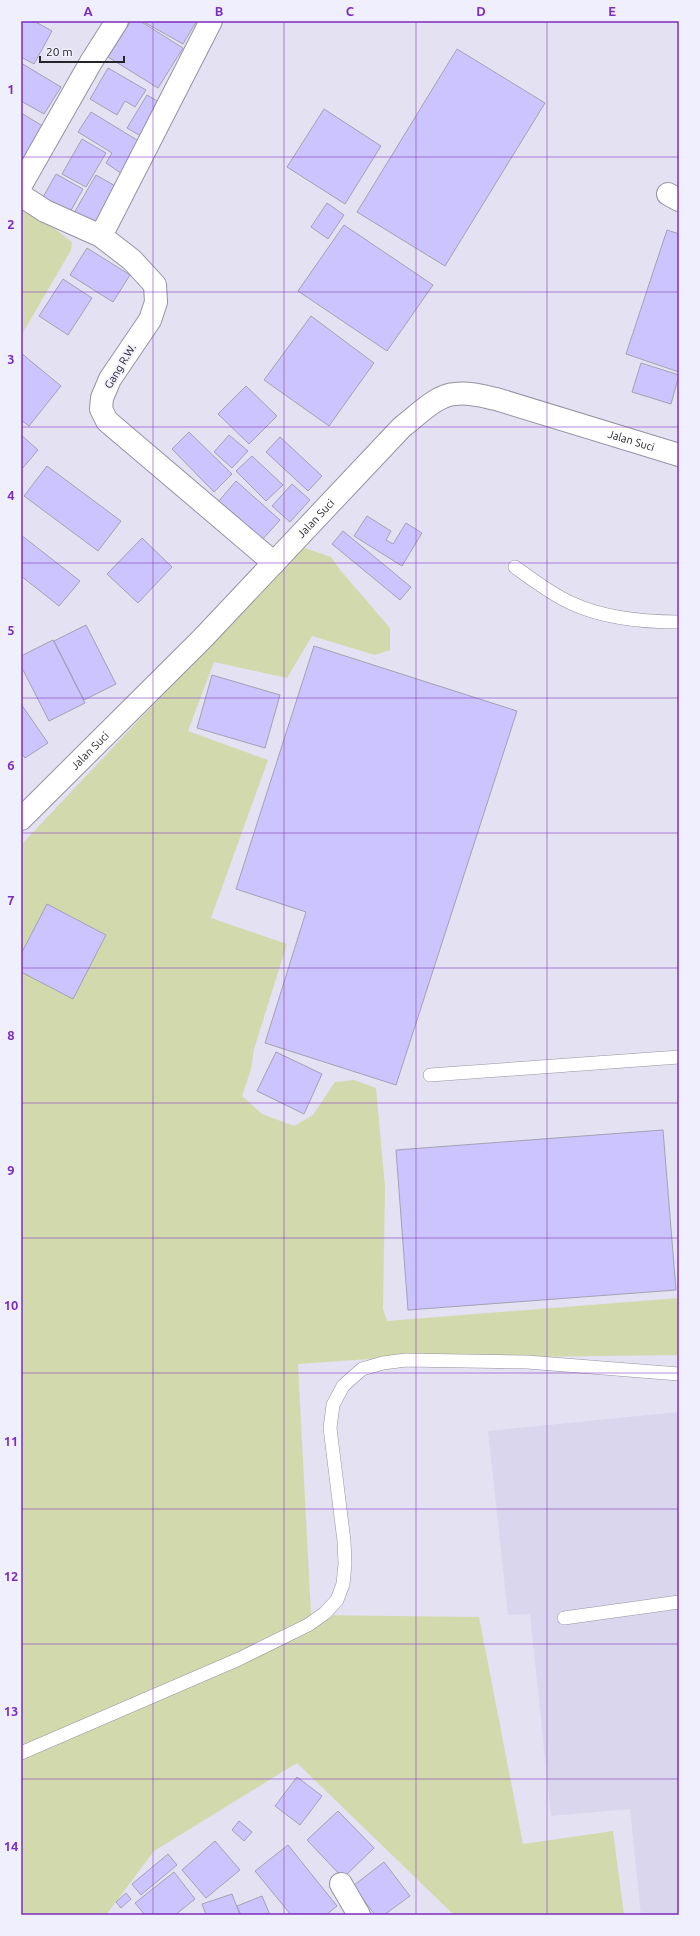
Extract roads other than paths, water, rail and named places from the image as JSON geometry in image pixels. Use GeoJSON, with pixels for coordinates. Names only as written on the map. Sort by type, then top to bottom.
{"type":"FeatureCollection","features":[{"type":"Feature","properties":{"kind":"street"},"geometry":{"type":"LineString","coordinates":[[21,185],[91,62],[117,21]]}},
{"type":"Feature","properties":{"kind":"street"},"geometry":{"type":"LineString","coordinates":[[101,236],[211,21]]}},
{"type":"Feature","properties":{"kind":"street","name":"Gang R.W."},"geometry":{"type":"LineString","coordinates":[[21,193],[22,196],[45,211],[101,236],[132,260],[155,285],[156,302],[150,320],[110,379],[102,398],[101,409],[107,421],[274,563]]}},
{"type":"Feature","properties":{"kind":"street","name":"Jalan Suci"},"geometry":{"type":"LineString","coordinates":[[21,819],[175,666],[402,427],[438,400],[454,394],[472,394],[496,398],[679,455]]}},
{"type":"Feature","properties":{"kind":"street"},"geometry":{"type":"LineString","coordinates":[[341,1884],[359,1915]]}},
{"type":"Feature","properties":{"kind":"lane"},"geometry":{"type":"LineString","coordinates":[[514,567],[538,584],[572,603],[602,614],[679,622]]}},
{"type":"Feature","properties":{"kind":"lane"},"geometry":{"type":"LineString","coordinates":[[430,1075],[679,1057]]}},
{"type":"Feature","properties":{"kind":"lane"},"geometry":{"type":"LineString","coordinates":[[21,1753],[239,1658],[308,1625],[325,1613],[337,1600],[343,1584],[345,1564],[344,1541],[330,1428],[333,1405],[343,1386],[362,1369],[383,1363],[406,1360],[527,1362],[679,1374]]}},
{"type":"Feature","properties":{"kind":"lane"},"geometry":{"type":"LineString","coordinates":[[564,1618],[679,1602]]}}]}
